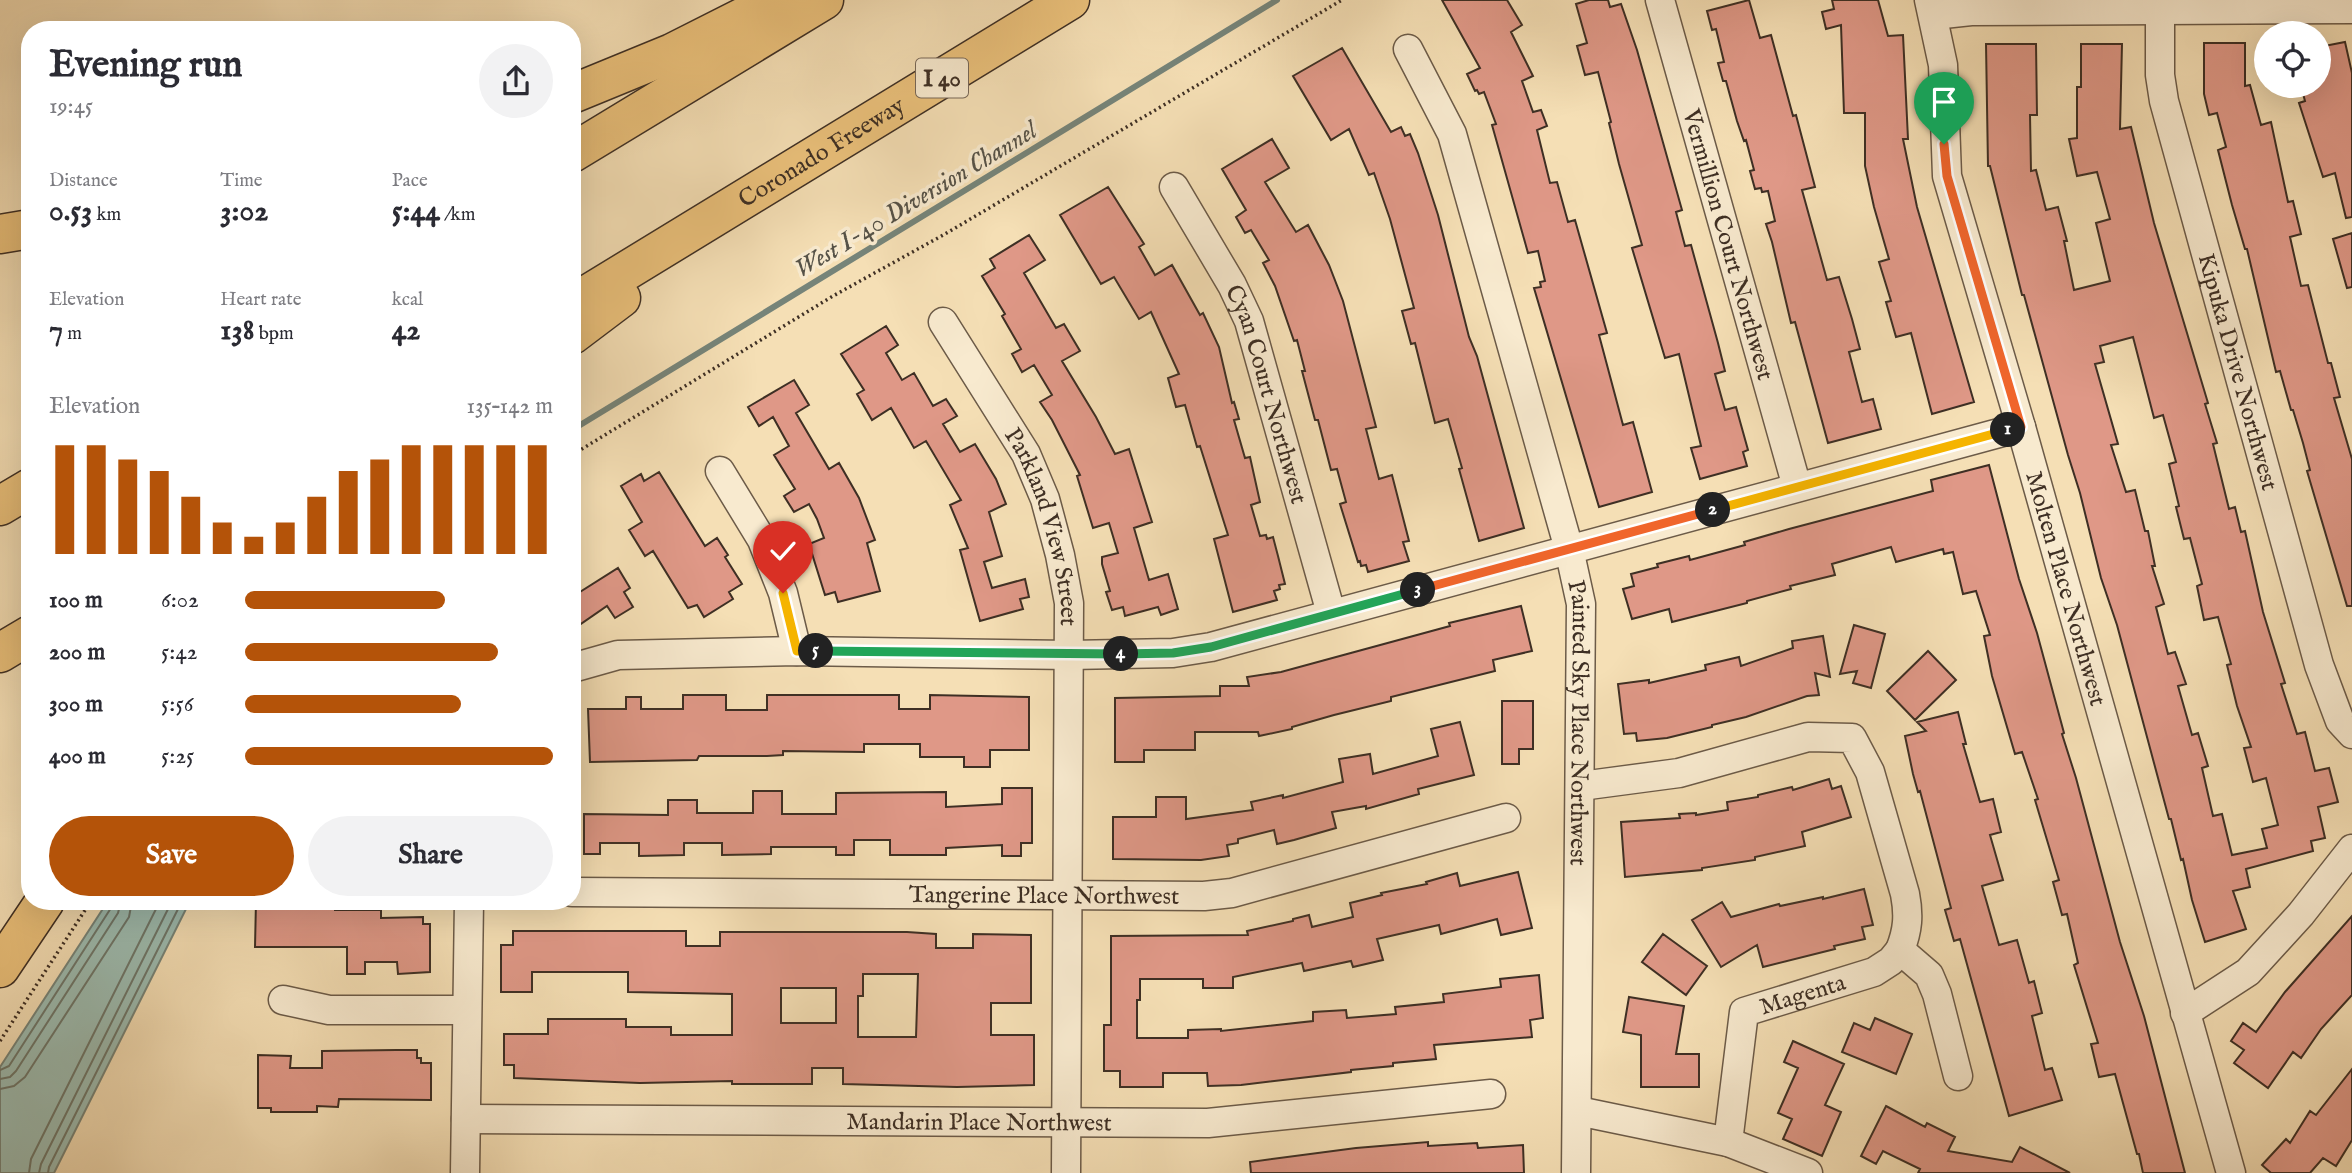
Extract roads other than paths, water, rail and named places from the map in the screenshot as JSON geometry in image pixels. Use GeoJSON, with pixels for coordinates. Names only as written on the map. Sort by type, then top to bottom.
{"type":"FeatureCollection","features":[{"type":"Feature","properties":{"kind":"highway"},"geometry":{"type":"LineString","coordinates":[[581,90],[672,53],[777,0]]}},
{"type":"Feature","properties":{"kind":"highway"},"geometry":{"type":"LineString","coordinates":[[581,148],[824,0]]}},
{"type":"Feature","properties":{"kind":"highway","name":"Coronado Freeway"},"geometry":{"type":"LineString","coordinates":[[581,298],[1070,0]]}},
{"type":"Feature","properties":{"kind":"highway"},"geometry":{"type":"LineString","coordinates":[[581,328],[814,156]]}},
{"type":"Feature","properties":{"kind":"highway"},"geometry":{"type":"LineString","coordinates":[[0,234],[21,230]]}},
{"type":"Feature","properties":{"kind":"highway"},"geometry":{"type":"LineString","coordinates":[[0,506],[21,493]]}},
{"type":"Feature","properties":{"kind":"highway"},"geometry":{"type":"LineString","coordinates":[[0,653],[21,640]]}},
{"type":"Feature","properties":{"kind":"highway"},"geometry":{"type":"LineString","coordinates":[[0,968],[39,910]]}},
{"type":"Feature","properties":{"kind":"street","name":"Vermillion Court Northwest"},"geometry":{"type":"LineString","coordinates":[[1660,0],[1797,487]]}},
{"type":"Feature","properties":{"kind":"street"},"geometry":{"type":"LineString","coordinates":[[1931,7],[1971,11],[2160,5],[2352,9]]}},
{"type":"Feature","properties":{"kind":"street","name":"Kipuka Drive Northwest"},"geometry":{"type":"LineString","coordinates":[[2160,5],[2160,75],[2164,101],[2319,665],[2340,721],[2352,734]]}},
{"type":"Feature","properties":{"kind":"street","name":"Molten Place Northwest"},"geometry":{"type":"LineString","coordinates":[[1931,7],[1943,65],[1947,176],[2021,427],[2231,1173]]}},
{"type":"Feature","properties":{"kind":"street","name":"Painted Sky Place Northwest"},"geometry":{"type":"LineString","coordinates":[[1408,49],[1452,134],[1569,550],[1581,604],[1576,1173]]}},
{"type":"Feature","properties":{"kind":"street","name":"Cyan Court Northwest"},"geometry":{"type":"LineString","coordinates":[[1174,187],[1232,285],[1249,321],[1331,613]]}},
{"type":"Feature","properties":{"kind":"street","name":"Parkland View Street"},"geometry":{"type":"LineString","coordinates":[[943,322],[1026,454],[1045,499],[1069,603],[1066,1173]]}},
{"type":"Feature","properties":{"kind":"street"},"geometry":{"type":"LineString","coordinates":[[581,665],[618,654],[797,651],[1070,655],[1173,653],[1211,647],[2021,427]]}},
{"type":"Feature","properties":{"kind":"street"},"geometry":{"type":"LineString","coordinates":[[720,471],[762,540],[783,593],[797,651]]}},
{"type":"Feature","properties":{"kind":"street"},"geometry":{"type":"LineString","coordinates":[[1581,786],[1679,773],[1808,737],[1852,738],[1870,772],[1905,894],[1909,913],[1907,932],[1900,950],[1929,975],[1937,994],[1958,1076]]}},
{"type":"Feature","properties":{"kind":"street","name":"Tangerine Place Northwest"},"geometry":{"type":"LineString","coordinates":[[581,892],[1204,896],[1232,893],[1506,818]]}},
{"type":"Feature","properties":{"kind":"street"},"geometry":{"type":"LineString","coordinates":[[2185,1013],[2248,972],[2301,914],[2352,849]]}},
{"type":"Feature","properties":{"kind":"street"},"geometry":{"type":"LineString","coordinates":[[465,1173],[469,910]]}},
{"type":"Feature","properties":{"kind":"street","name":"Magenta"},"geometry":{"type":"LineString","coordinates":[[1728,1142],[1744,1012],[1874,972],[1891,961],[1900,950]]}},
{"type":"Feature","properties":{"kind":"street"},"geometry":{"type":"LineString","coordinates":[[283,1000],[329,1010],[466,1010]]}},
{"type":"Feature","properties":{"kind":"street","name":"Mandarin Place Northwest"},"geometry":{"type":"LineString","coordinates":[[466,1119],[1208,1123],[1491,1094]]}},
{"type":"Feature","properties":{"kind":"street"},"geometry":{"type":"LineString","coordinates":[[1578,1111],[1728,1142],[1808,1173]]}},
{"type":"Feature","properties":{"kind":"water"},"geometry":{"type":"Polygon","coordinates":[[[102,910],[186,910],[54,1173],[0,1173],[0,1067],[102,910]]]}},
{"type":"Feature","properties":{"kind":"waterway","name":"West I-40 Diversion Channel"},"geometry":{"type":"LineString","coordinates":[[581,425],[1277,0]]}}]}
